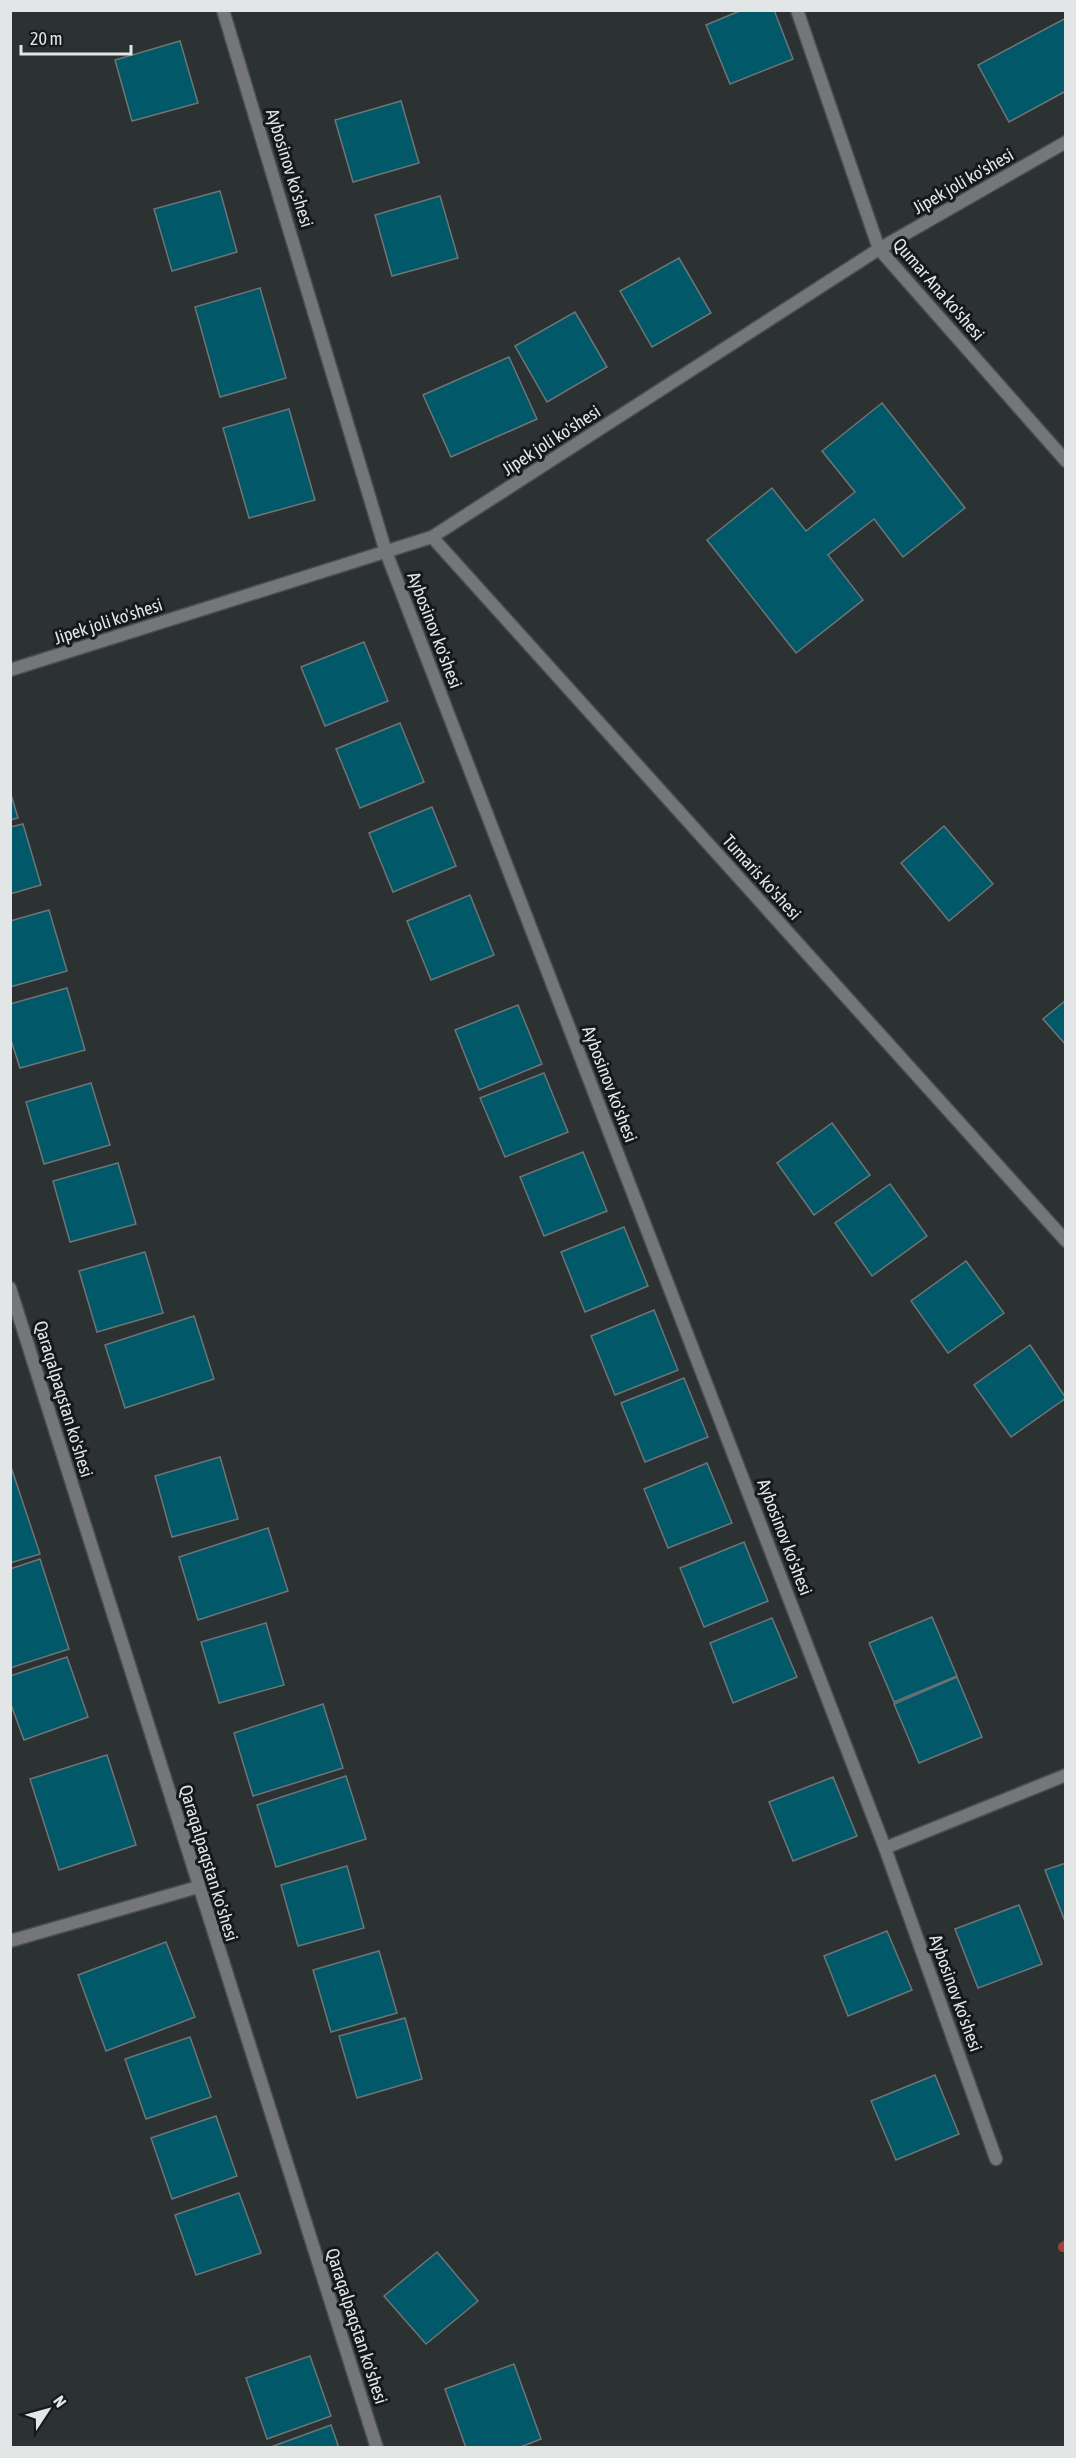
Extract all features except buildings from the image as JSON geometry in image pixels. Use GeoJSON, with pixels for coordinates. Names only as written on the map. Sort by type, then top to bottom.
{"type":"FeatureCollection","features":[{"type":"Feature","properties":{"kind":"street","name":"Aybosinov ko'shesi"},"geometry":{"type":"LineString","coordinates":[[223,10],[386,552],[885,1848],[996,2159]]}},
{"type":"Feature","properties":{"kind":"street","name":"Qumar Ana ko'shesi"},"geometry":{"type":"LineString","coordinates":[[797,10],[879,249],[1065,460]]}},
{"type":"Feature","properties":{"kind":"street","name":"Jipek joli ko'shesi"},"geometry":{"type":"LineString","coordinates":[[10,670],[432,537],[879,249],[1065,142]]}},
{"type":"Feature","properties":{"kind":"street","name":"Tumaris ko'shesi"},"geometry":{"type":"LineString","coordinates":[[432,537],[1065,1241]]}},
{"type":"Feature","properties":{"kind":"street","name":"Qaraqalpaqstan ko'shesi"},"geometry":{"type":"LineString","coordinates":[[10,1288],[377,2448]]}},
{"type":"Feature","properties":{"kind":"street"},"geometry":{"type":"LineString","coordinates":[[885,1848],[1065,1775]]}},
{"type":"Feature","properties":{"kind":"street"},"geometry":{"type":"LineString","coordinates":[[10,1941],[198,1887]]}}]}
